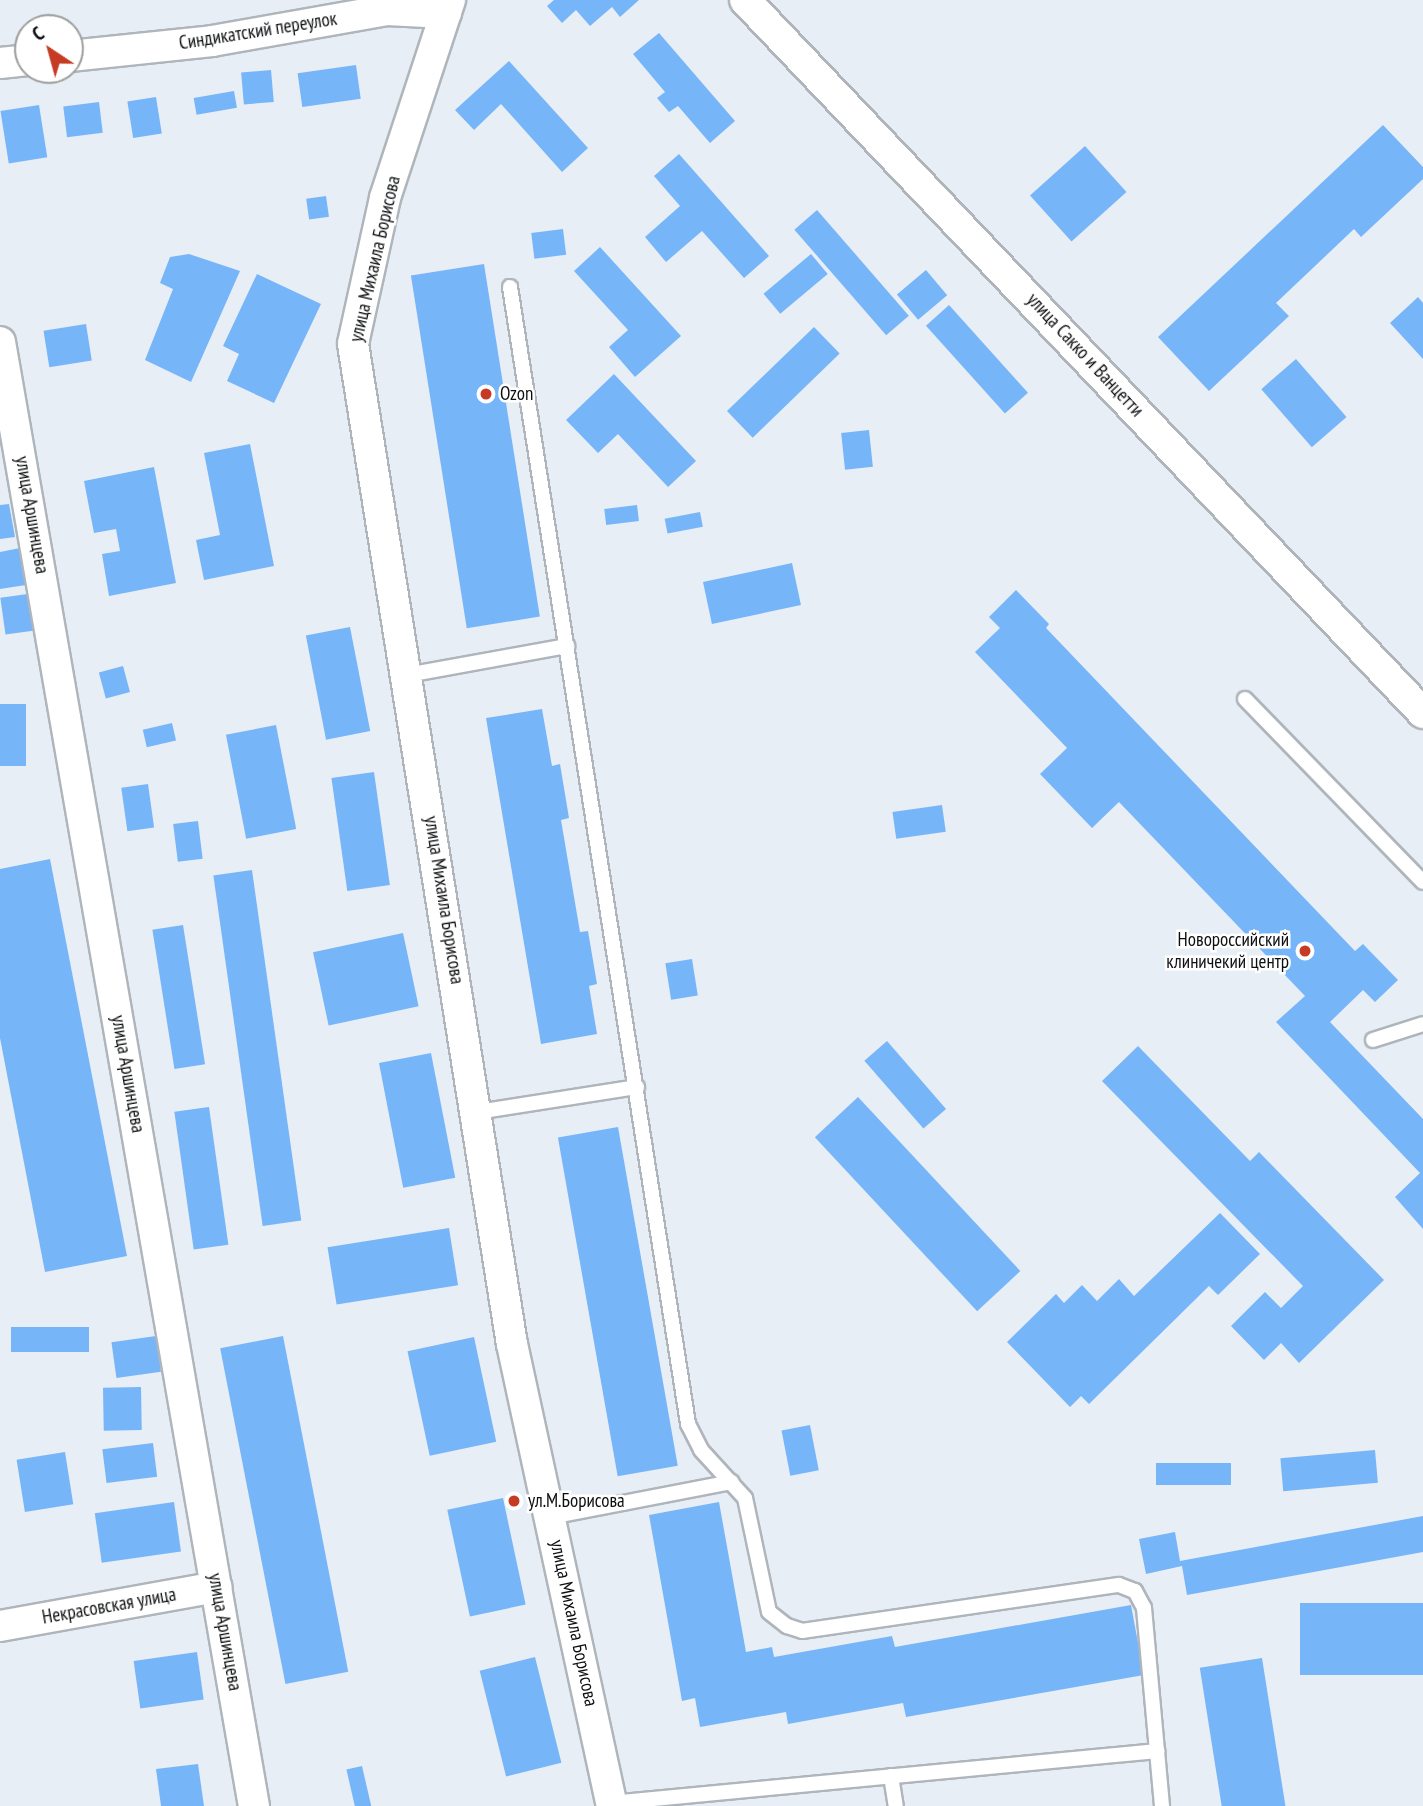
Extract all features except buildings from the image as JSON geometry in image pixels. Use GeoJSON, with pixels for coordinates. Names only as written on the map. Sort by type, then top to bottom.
{"type":"FeatureCollection","features":[{"type":"Feature","properties":{"kind":"street","name":"улица Сакко и Ванцетти"},"geometry":{"type":"LineString","coordinates":[[745,0],[1423,713]]}},
{"type":"Feature","properties":{"kind":"street","name":"Синдикатский переулок"},"geometry":{"type":"LineString","coordinates":[[84,55],[212,41],[387,10],[448,6]]}},
{"type":"Feature","properties":{"kind":"street","name":"улица Михаила Борисова"},"geometry":{"type":"LineString","coordinates":[[448,6],[386,198],[353,344],[512,1344],[612,1804]]}},
{"type":"Feature","properties":{"kind":"street","name":"улица Аршинцева"},"geometry":{"type":"LineString","coordinates":[[0,342],[10,443],[217,1587],[254,1806]]}},
{"type":"Feature","properties":{"kind":"street","name":"Некрасовская улица"},"geometry":{"type":"LineString","coordinates":[[0,1626],[217,1587]]}},
{"type":"Feature","properties":{"kind":"lane"},"geometry":{"type":"LineString","coordinates":[[510,287],[688,1424],[701,1450],[745,1498],[769,1612],[802,1631],[1119,1585],[1135,1591],[1144,1608],[1162,1806]]}},
{"type":"Feature","properties":{"kind":"lane"},"geometry":{"type":"LineString","coordinates":[[407,675],[567,646]]}},
{"type":"Feature","properties":{"kind":"lane"},"geometry":{"type":"LineString","coordinates":[[1245,699],[1423,882]]}},
{"type":"Feature","properties":{"kind":"lane"},"geometry":{"type":"LineString","coordinates":[[1373,1040],[1423,1024]]}},
{"type":"Feature","properties":{"kind":"lane"},"geometry":{"type":"LineString","coordinates":[[477,1112],[637,1087]]}},
{"type":"Feature","properties":{"kind":"lane"},"geometry":{"type":"LineString","coordinates":[[550,1517],[733,1482]]}},
{"type":"Feature","properties":{"kind":"lane"},"geometry":{"type":"LineString","coordinates":[[612,1804],[1158,1751]]}},
{"type":"Feature","properties":{"kind":"lane"},"geometry":{"type":"LineString","coordinates":[[891,1776],[896,1806]]}},
{"type":"Feature","properties":{"kind":"place","name":"Ozon"},"geometry":{"type":"Point","coordinates":[486,394]}},
{"type":"Feature","properties":{"kind":"place","name":"Новороссийский клиничекий центр"},"geometry":{"type":"Point","coordinates":[1305,951]}},
{"type":"Feature","properties":{"kind":"place","name":"ул.М.Борисова"},"geometry":{"type":"Point","coordinates":[514,1501]}}]}
